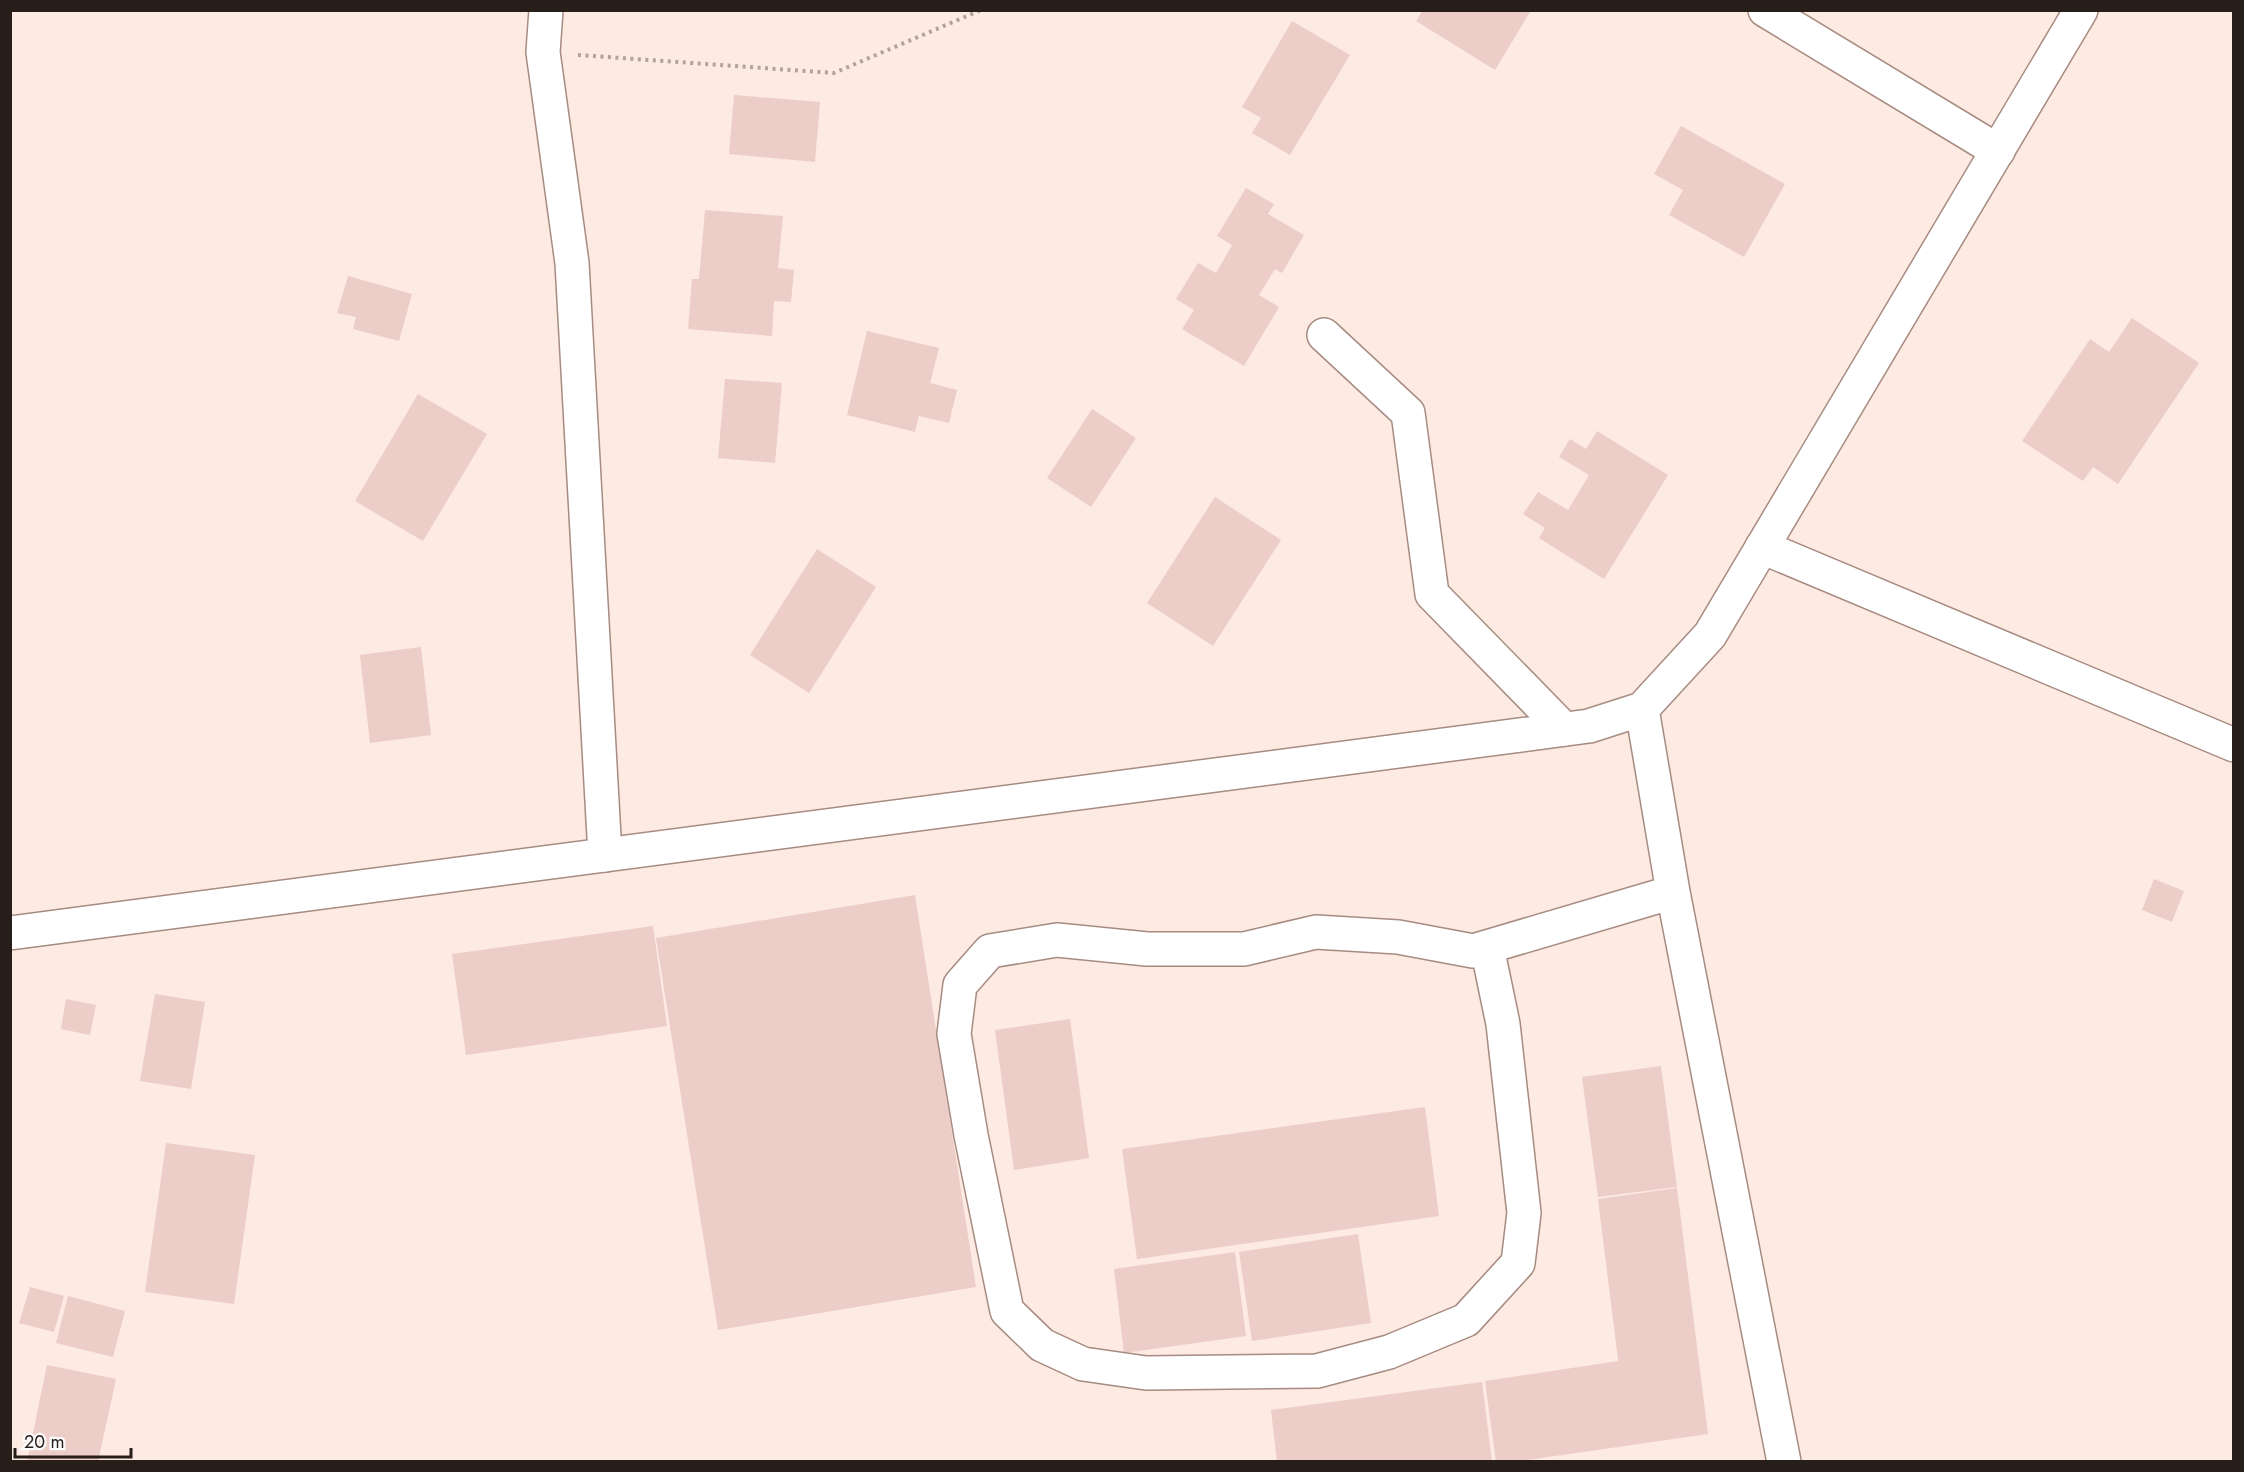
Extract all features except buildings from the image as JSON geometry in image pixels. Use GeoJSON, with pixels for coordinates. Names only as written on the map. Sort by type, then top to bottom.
{"type":"FeatureCollection","features":[{"type":"Feature","properties":{"kind":"street"},"geometry":{"type":"LineString","coordinates":[[546,10],[543,52],[572,264],[605,855]]}},
{"type":"Feature","properties":{"kind":"street"},"geometry":{"type":"LineString","coordinates":[[1765,10],[1998,151]]}},
{"type":"Feature","properties":{"kind":"street"},"geometry":{"type":"LineString","coordinates":[[10,933],[1589,726],[1642,709],[1710,635],[2081,10]]}},
{"type":"Feature","properties":{"kind":"street"},"geometry":{"type":"LineString","coordinates":[[1324,335],[1408,413],[1432,594],[1564,729]]}},
{"type":"Feature","properties":{"kind":"street"},"geometry":{"type":"LineString","coordinates":[[1762,547],[2234,745]]}},
{"type":"Feature","properties":{"kind":"street"},"geometry":{"type":"LineString","coordinates":[[1642,709],[1673,892],[1784,1461]]}},
{"type":"Feature","properties":{"kind":"street"},"geometry":{"type":"LineString","coordinates":[[1487,947],[1503,1024],[1524,1213],[1518,1263],[1466,1320],[1389,1352],[1317,1371],[1146,1373],[1083,1364],[1042,1345],[1007,1311],[971,1135],[954,1034],[960,985],[990,951],[1057,940],[1147,949],[1244,949],[1316,932],[1398,937],[1473,951],[1673,892]]}},
{"type":"Feature","properties":{"kind":"path"},"geometry":{"type":"LineString","coordinates":[[543,52],[834,73],[981,10]]}}]}
